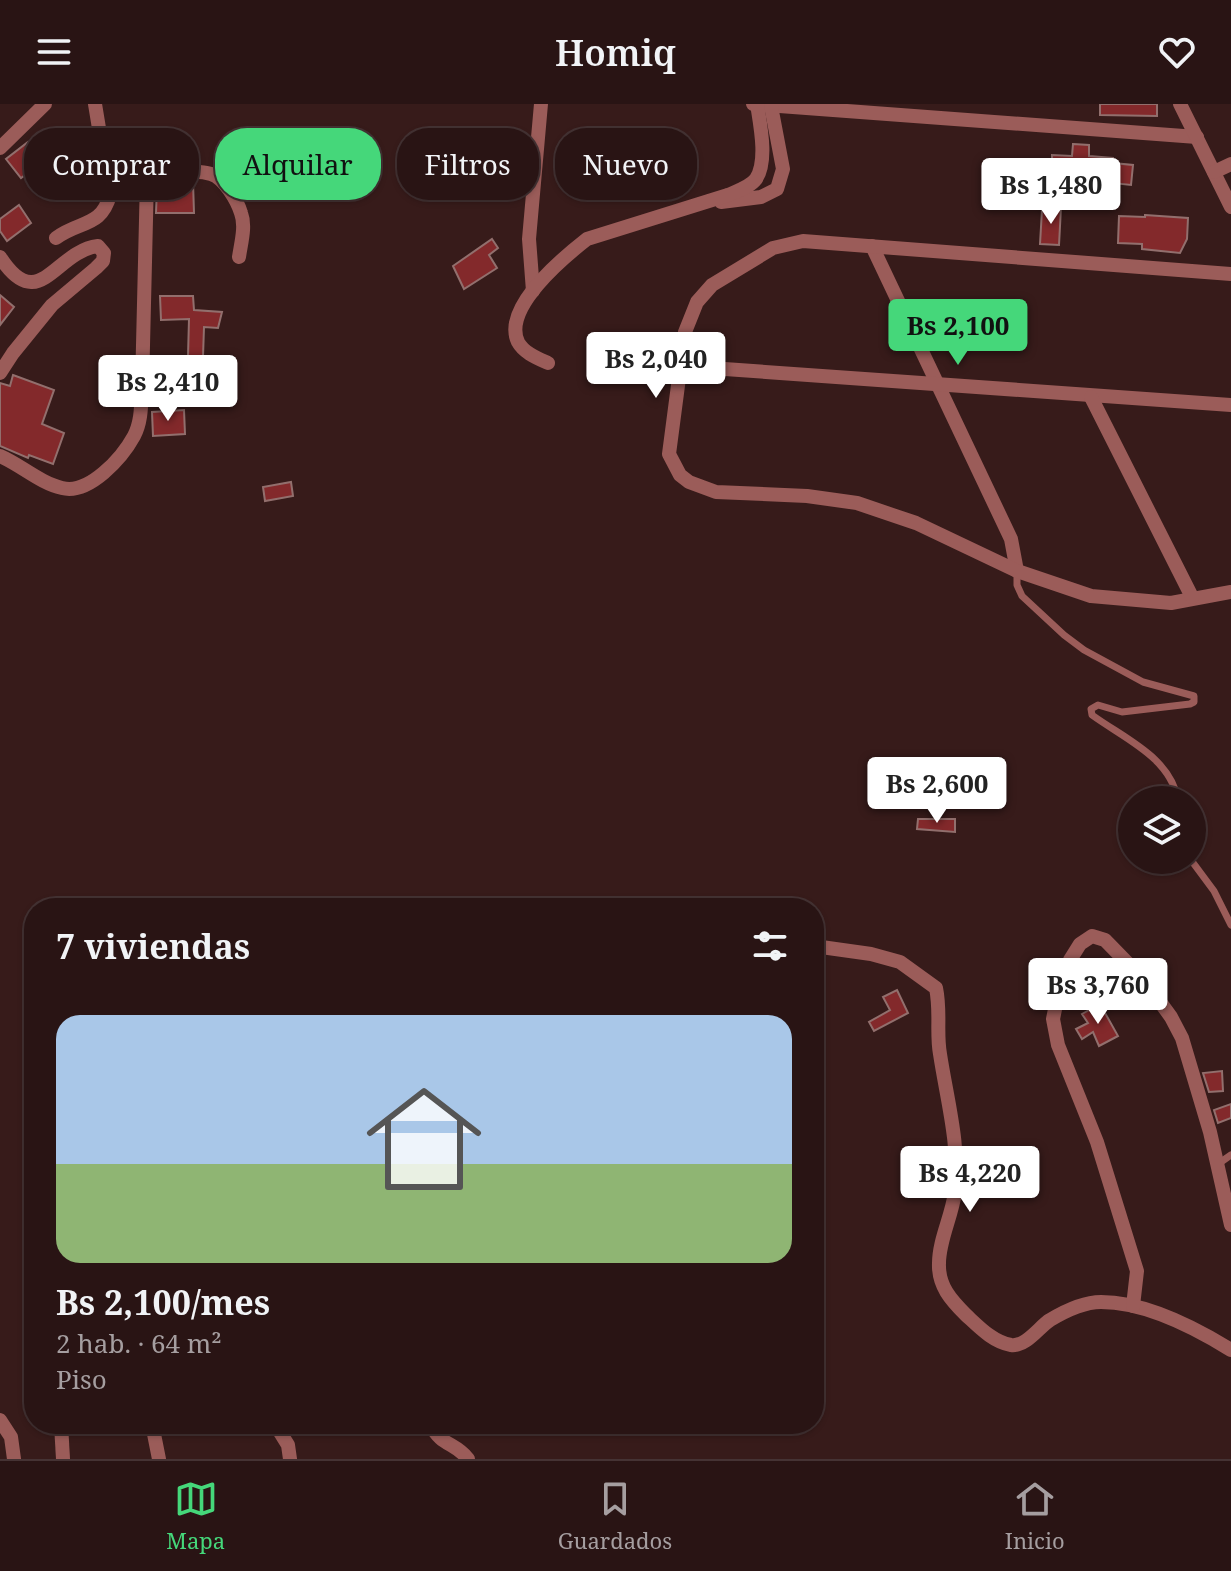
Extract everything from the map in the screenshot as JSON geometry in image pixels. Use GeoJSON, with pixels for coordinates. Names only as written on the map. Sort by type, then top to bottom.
{"type":"FeatureCollection","features":[{"type":"Feature","properties":{"kind":"street"},"geometry":{"type":"LineString","coordinates":[[0,148],[45,104]]}},
{"type":"Feature","properties":{"kind":"street"},"geometry":{"type":"LineString","coordinates":[[56,238],[101,217],[106,209],[110,195],[95,104]]}},
{"type":"Feature","properties":{"kind":"street"},"geometry":{"type":"LineString","coordinates":[[533,291],[529,239],[541,104]]}},
{"type":"Feature","properties":{"kind":"street"},"geometry":{"type":"LineString","coordinates":[[1180,104],[1231,207]]}},
{"type":"Feature","properties":{"kind":"street"},"geometry":{"type":"LineString","coordinates":[[706,202],[748,200],[777,189],[783,169],[760,105]]}},
{"type":"Feature","properties":{"kind":"street"},"geometry":{"type":"LineString","coordinates":[[548,363],[525,351],[517,340],[515,325],[520,310],[533,291],[568,253],[587,239],[706,202],[750,184],[757,177],[762,154],[760,105]]}},
{"type":"Feature","properties":{"kind":"street"},"geometry":{"type":"LineString","coordinates":[[760,105],[1197,137]]}},
{"type":"Feature","properties":{"kind":"street"},"geometry":{"type":"LineString","coordinates":[[1214,172],[1231,164]]}},
{"type":"Feature","properties":{"kind":"street"},"geometry":{"type":"LineString","coordinates":[[0,456],[52,486],[77,490],[92,483],[135,435],[142,387],[147,178],[200,172],[220,179],[242,213],[243,235],[239,257]]}},
{"type":"Feature","properties":{"kind":"street"},"geometry":{"type":"LineString","coordinates":[[1231,274],[803,241],[773,248],[712,285],[697,302],[685,332],[669,454],[680,475],[689,482],[716,492],[807,496],[857,503],[916,523],[1017,571],[1091,596],[1171,603],[1231,592]]}},
{"type":"Feature","properties":{"kind":"street"},"geometry":{"type":"LineString","coordinates":[[0,257],[17,280],[27,283],[49,276],[87,247],[98,246],[104,253],[103,261],[96,268],[52,305],[0,373]]}},
{"type":"Feature","properties":{"kind":"street"},"geometry":{"type":"LineString","coordinates":[[872,246],[1011,539],[1017,571]]}},
{"type":"Feature","properties":{"kind":"street"},"geometry":{"type":"LineString","coordinates":[[682,366],[1231,405]]}},
{"type":"Feature","properties":{"kind":"street"},"geometry":{"type":"LineString","coordinates":[[1091,397],[1192,597]]}},
{"type":"Feature","properties":{"kind":"street"},"geometry":{"type":"LineString","coordinates":[[1133,1306],[1137,1271],[1101,1154],[1058,1045],[1053,1019],[1060,985],[1070,960],[1080,944],[1092,936],[1105,940],[1144,980],[1182,1038],[1218,1164],[1231,1225]]}},
{"type":"Feature","properties":{"kind":"street"},"geometry":{"type":"LineString","coordinates":[[824,947],[900,962],[936,988],[940,1010],[939,1050],[952,1114],[956,1160],[955,1194],[939,1262],[941,1283],[953,1302],[987,1335],[1012,1346],[1024,1342],[1049,1321],[1077,1306],[1100,1302],[1133,1306],[1173,1319],[1231,1350]]}},
{"type":"Feature","properties":{"kind":"street"},"geometry":{"type":"LineString","coordinates":[[0,1420],[11,1437],[14,1459]]}},
{"type":"Feature","properties":{"kind":"street"},"geometry":{"type":"LineString","coordinates":[[62,1434],[63,1459]]}},
{"type":"Feature","properties":{"kind":"street"},"geometry":{"type":"LineString","coordinates":[[154,1434],[159,1459]]}},
{"type":"Feature","properties":{"kind":"street"},"geometry":{"type":"LineString","coordinates":[[281,1434],[288,1445],[290,1459]]}},
{"type":"Feature","properties":{"kind":"street"},"geometry":{"type":"LineString","coordinates":[[435,1434],[449,1446],[460,1449],[468,1459]]}},
{"type":"Feature","properties":{"kind":"lane"},"geometry":{"type":"LineString","coordinates":[[1017,571],[1017,585],[1022,596],[1084,650],[1143,682],[1194,696],[1194,702],[1190,704],[1122,712],[1098,705],[1091,709],[1092,715],[1159,763],[1175,786]]}},
{"type":"Feature","properties":{"kind":"lane"},"geometry":{"type":"LineString","coordinates":[[1201,874],[1231,925]]}},
{"type":"Feature","properties":{"kind":"lane"},"geometry":{"type":"LineString","coordinates":[[1218,1164],[1231,1155]]}},
{"type":"Feature","properties":{"kind":"building"},"geometry":{"type":"Polygon","coordinates":[[[1100,104],[1157,104],[1157,116],[1100,115],[1100,104]]]}},
{"type":"Feature","properties":{"kind":"building"},"geometry":{"type":"Polygon","coordinates":[[[1073,144],[1089,145],[1089,156],[1113,158],[1113,163],[1133,165],[1131,185],[1113,183],[1112,192],[1069,188],[1069,181],[1047,180],[1046,160],[1052,161],[1052,155],[1072,156],[1073,144]]]}},
{"type":"Feature","properties":{"kind":"building"},"geometry":{"type":"Polygon","coordinates":[[[24,145],[24,176],[21,178],[6,159],[24,145]]]}},
{"type":"Feature","properties":{"kind":"building"},"geometry":{"type":"Polygon","coordinates":[[[156,200],[194,200],[194,213],[156,213],[156,200]]]}},
{"type":"Feature","properties":{"kind":"building"},"geometry":{"type":"Polygon","coordinates":[[[19,205],[31,223],[7,241],[0,231],[0,219],[19,205]]]}},
{"type":"Feature","properties":{"kind":"building"},"geometry":{"type":"Polygon","coordinates":[[[1061,207],[1059,245],[1040,244],[1042,210],[1061,207]]]}},
{"type":"Feature","properties":{"kind":"building"},"geometry":{"type":"Polygon","coordinates":[[[1119,216],[1188,218],[1187,239],[1180,253],[1142,249],[1142,244],[1118,243],[1119,216]]]}},
{"type":"Feature","properties":{"kind":"building"},"geometry":{"type":"Polygon","coordinates":[[[492,239],[498,248],[489,255],[497,268],[464,289],[453,266],[492,239]]]}},
{"type":"Feature","properties":{"kind":"building"},"geometry":{"type":"Polygon","coordinates":[[[0,295],[14,307],[0,325],[0,295]]]}},
{"type":"Feature","properties":{"kind":"building"},"geometry":{"type":"Polygon","coordinates":[[[160,296],[193,296],[194,310],[222,312],[218,328],[204,327],[203,357],[208,357],[207,379],[179,378],[179,356],[188,356],[189,319],[161,320],[160,296]]]}},
{"type":"Feature","properties":{"kind":"building"},"geometry":{"type":"Polygon","coordinates":[[[13,375],[54,390],[42,424],[64,433],[53,464],[0,446],[0,383],[10,386],[13,375]]]}},
{"type":"Feature","properties":{"kind":"building"},"geometry":{"type":"Polygon","coordinates":[[[184,410],[185,434],[153,436],[152,412],[184,410]]]}},
{"type":"Feature","properties":{"kind":"building"},"geometry":{"type":"Polygon","coordinates":[[[291,482],[293,496],[265,501],[263,487],[291,482]]]}},
{"type":"Feature","properties":{"kind":"building"},"geometry":{"type":"Polygon","coordinates":[[[918,819],[955,819],[955,832],[917,829],[918,819]]]}},
{"type":"Feature","properties":{"kind":"building"},"geometry":{"type":"Polygon","coordinates":[[[897,990],[908,1013],[874,1031],[869,1022],[890,1010],[883,997],[897,990]]]}},
{"type":"Feature","properties":{"kind":"building"},"geometry":{"type":"Polygon","coordinates":[[[1100,1004],[1118,1036],[1099,1046],[1093,1032],[1082,1039],[1076,1029],[1088,1023],[1082,1014],[1100,1004]]]}},
{"type":"Feature","properties":{"kind":"building"},"geometry":{"type":"Polygon","coordinates":[[[1222,1071],[1223,1091],[1209,1092],[1203,1073],[1222,1071]]]}},
{"type":"Feature","properties":{"kind":"building"},"geometry":{"type":"Polygon","coordinates":[[[1231,1104],[1231,1118],[1218,1123],[1214,1110],[1231,1104]]]}}]}
